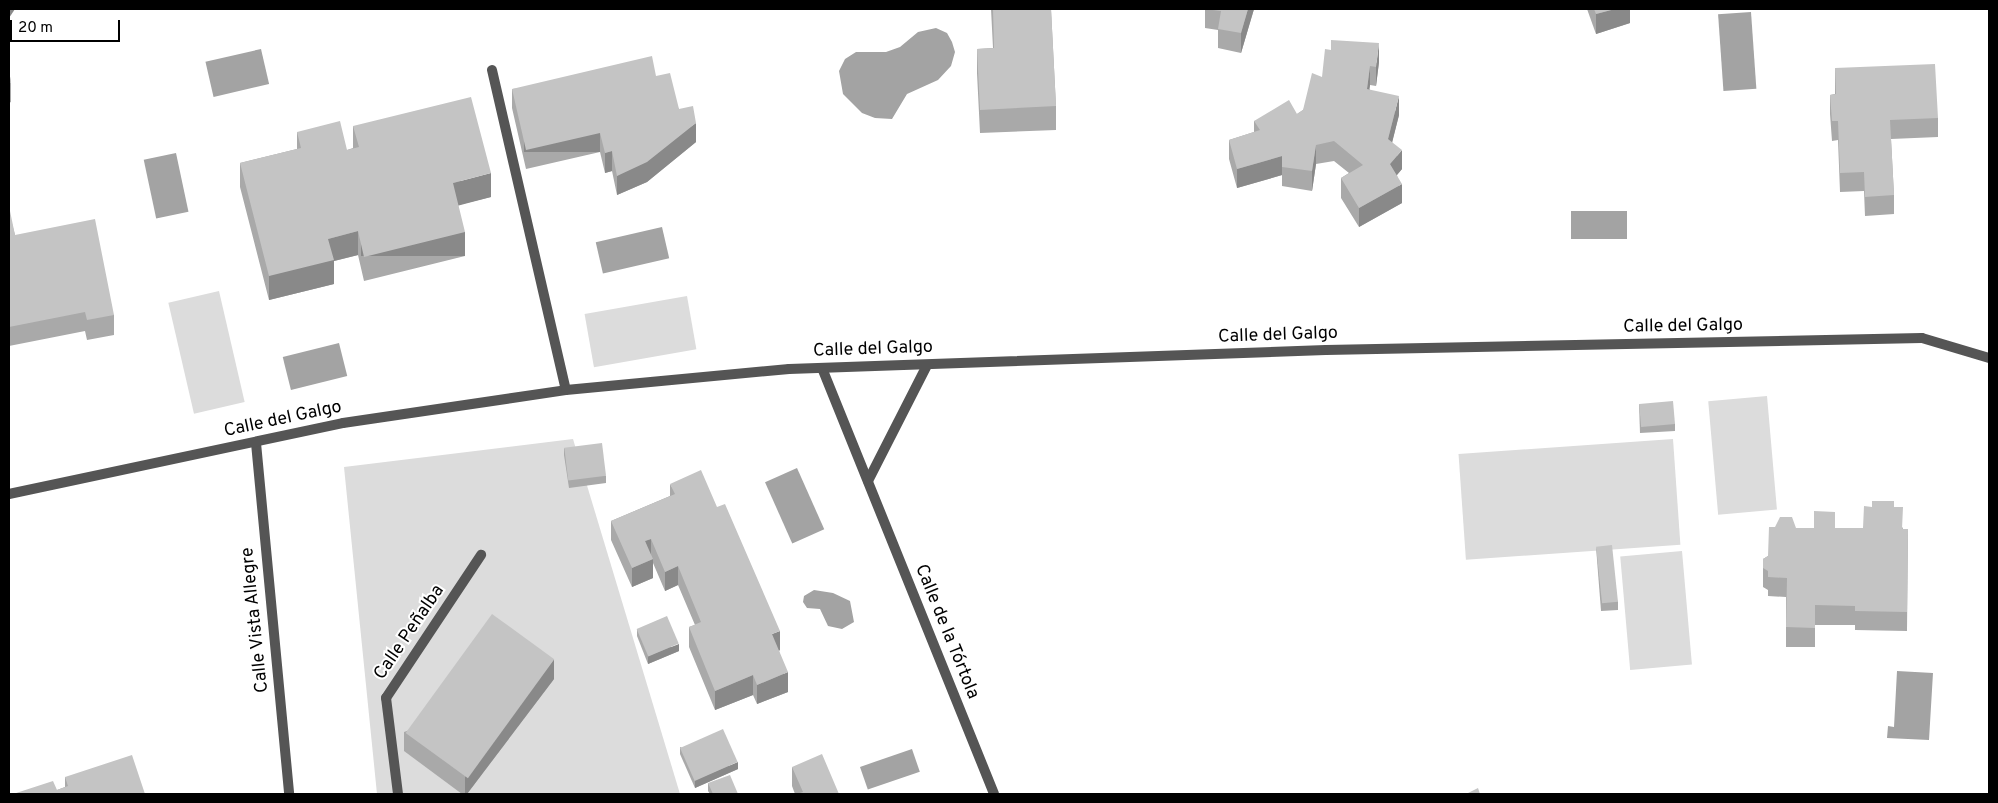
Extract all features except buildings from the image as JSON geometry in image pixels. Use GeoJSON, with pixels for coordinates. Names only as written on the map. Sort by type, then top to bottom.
{"type":"FeatureCollection","features":[{"type":"Feature","properties":{"kind":"street"},"geometry":{"type":"LineString","coordinates":[[492,70],[566,390]]}},
{"type":"Feature","properties":{"kind":"street","name":"Calle del Galgo"},"geometry":{"type":"LineString","coordinates":[[9,494],[343,423],[566,390],[822,368],[1326,350],[1922,338],[1989,358]]}},
{"type":"Feature","properties":{"kind":"street"},"geometry":{"type":"LineString","coordinates":[[868,481],[927,364]]}},
{"type":"Feature","properties":{"kind":"street","name":"Calle de la Tórtola"},"geometry":{"type":"LineString","coordinates":[[822,368],[994,794]]}},
{"type":"Feature","properties":{"kind":"street","name":"Calle Vista Allegre"},"geometry":{"type":"LineString","coordinates":[[256,443],[289,794]]}},
{"type":"Feature","properties":{"kind":"street","name":"Calle Peñalba"},"geometry":{"type":"LineString","coordinates":[[398,794],[386,698],[481,555]]}},
{"type":"Feature","properties":{"kind":"shaded area"},"geometry":{"type":"Polygon","coordinates":[[[1751,12],[1756,89],[1723,91],[1718,14],[1751,12]]]}},
{"type":"Feature","properties":{"kind":"shaded area"},"geometry":{"type":"Polygon","coordinates":[[[936,28],[947,33],[952,42],[955,52],[951,66],[938,80],[907,94],[892,119],[875,118],[862,113],[843,94],[839,71],[845,59],[856,52],[886,52],[900,47],[918,32],[936,28]]]}},
{"type":"Feature","properties":{"kind":"shaded area"},"geometry":{"type":"Polygon","coordinates":[[[261,49],[269,84],[214,97],[205,62],[261,49]]]}},
{"type":"Feature","properties":{"kind":"shaded area"},"geometry":{"type":"Polygon","coordinates":[[[176,153],[188,212],[156,219],[144,160],[176,153]]]}},
{"type":"Feature","properties":{"kind":"shaded area"},"geometry":{"type":"Polygon","coordinates":[[[1571,211],[1627,211],[1627,239],[1571,239],[1571,211]]]}},
{"type":"Feature","properties":{"kind":"shaded area"},"geometry":{"type":"Polygon","coordinates":[[[662,227],[669,258],[603,273],[596,242],[662,227]]]}},
{"type":"Feature","properties":{"kind":"shaded area"},"geometry":{"type":"Polygon","coordinates":[[[219,291],[245,402],[194,414],[168,303],[219,291]]]}},
{"type":"Feature","properties":{"kind":"shaded area"},"geometry":{"type":"Polygon","coordinates":[[[687,296],[696,349],[594,367],[585,314],[687,296]]]}},
{"type":"Feature","properties":{"kind":"shaded area"},"geometry":{"type":"Polygon","coordinates":[[[339,343],[347,376],[291,390],[283,357],[339,343]]]}},
{"type":"Feature","properties":{"kind":"shaded area"},"geometry":{"type":"Polygon","coordinates":[[[1767,396],[1777,510],[1718,515],[1708,401],[1767,396]]]}},
{"type":"Feature","properties":{"kind":"shaded area"},"geometry":{"type":"Polygon","coordinates":[[[573,439],[680,794],[377,794],[344,467],[573,439]]]}},
{"type":"Feature","properties":{"kind":"shaded area"},"geometry":{"type":"Polygon","coordinates":[[[1673,439],[1680,545],[1466,560],[1459,454],[1673,439]]]}},
{"type":"Feature","properties":{"kind":"shaded area"},"geometry":{"type":"Polygon","coordinates":[[[797,468],[824,529],[792,543],[765,482],[797,468]]]}},
{"type":"Feature","properties":{"kind":"shaded area"},"geometry":{"type":"Polygon","coordinates":[[[1682,551],[1692,665],[1630,670],[1620,556],[1682,551]]]}},
{"type":"Feature","properties":{"kind":"shaded area"},"geometry":{"type":"Polygon","coordinates":[[[814,590],[833,593],[850,601],[854,622],[842,629],[828,626],[820,609],[807,608],[803,602],[804,596],[814,590]]]}},
{"type":"Feature","properties":{"kind":"shaded area"},"geometry":{"type":"Polygon","coordinates":[[[1897,671],[1933,673],[1929,740],[1887,738],[1888,726],[1894,727],[1897,671]]]}},
{"type":"Feature","properties":{"kind":"shaded area"},"geometry":{"type":"Polygon","coordinates":[[[912,749],[920,772],[868,790],[860,767],[912,749]]]}}]}
